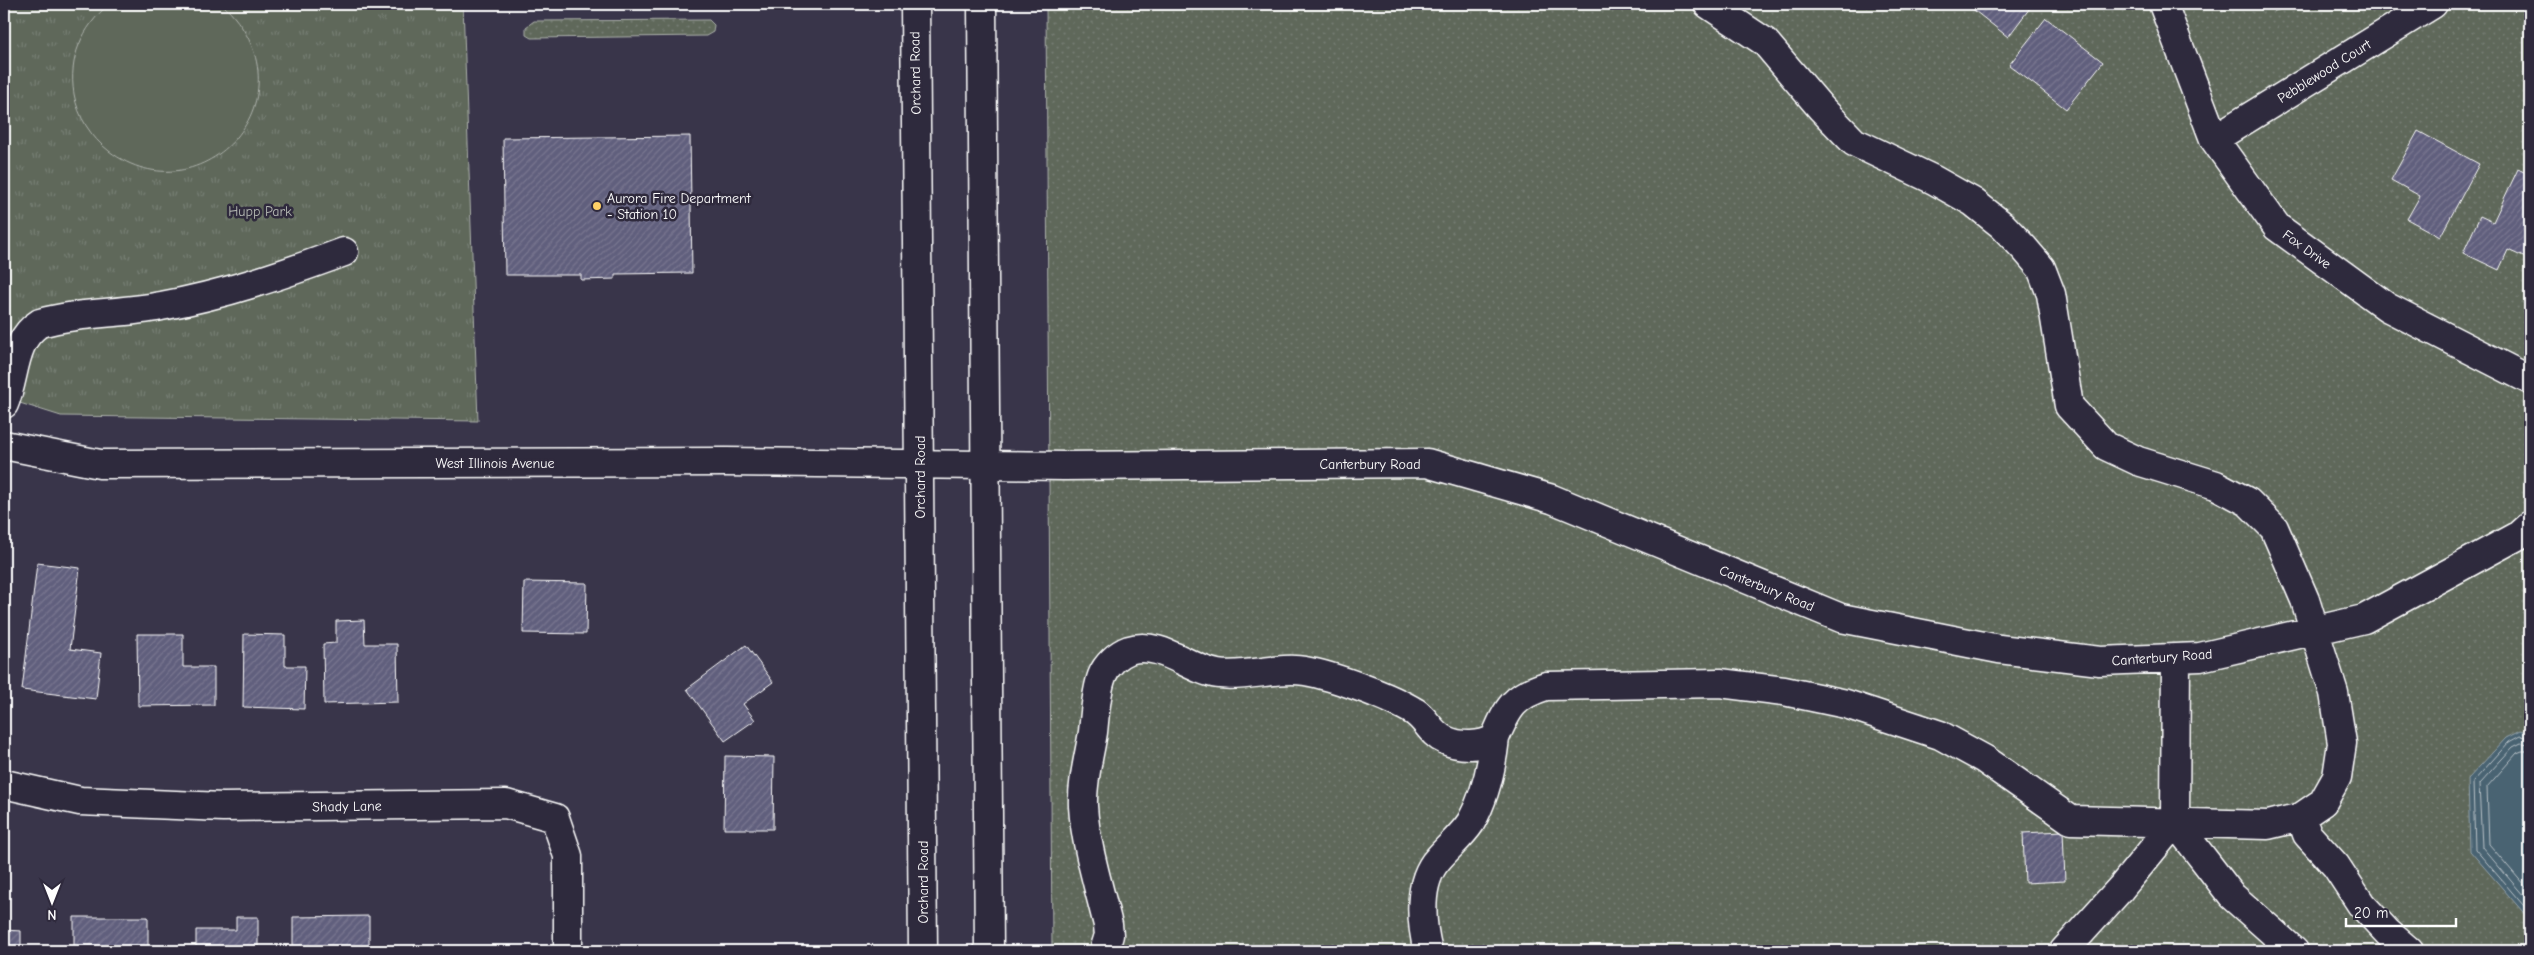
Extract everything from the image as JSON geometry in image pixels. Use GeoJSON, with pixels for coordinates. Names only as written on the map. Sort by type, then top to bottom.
{"type":"FeatureCollection","features":[{"type":"Feature","properties":{"kind":"street","name":"Orchard Road"},"geometry":{"type":"LineString","coordinates":[[915,4],[923,951]]}},
{"type":"Feature","properties":{"kind":"street"},"geometry":{"type":"LineString","coordinates":[[982,4],[987,465],[989,951]]}},
{"type":"Feature","properties":{"kind":"street"},"geometry":{"type":"LineString","coordinates":[[1428,951],[1423,920],[1424,893],[1428,872],[1470,824],[1479,807],[1492,760],[1495,738],[1503,720],[1521,695],[1546,686],[1720,683],[1756,687],[1846,704],[1940,735],[1984,759],[2071,820],[2268,825],[2301,817],[2323,802],[2337,777],[2342,743],[2338,710],[2316,630],[2297,577],[2274,528],[2248,502],[2216,485],[2138,461],[2106,446],[2069,406],[2051,294],[2041,268],[2002,225],[1973,202],[1934,180],[1854,142],[1821,108],[1766,42],[1708,4]]}},
{"type":"Feature","properties":{"kind":"street","name":"Fox Drive"},"geometry":{"type":"LineString","coordinates":[[2163,4],[2214,139],[2277,227],[2387,307],[2530,380]]}},
{"type":"Feature","properties":{"kind":"street","name":"Pebblewood Court"},"geometry":{"type":"LineString","coordinates":[[2214,139],[2433,4]]}},
{"type":"Feature","properties":{"kind":"street"},"geometry":{"type":"LineString","coordinates":[[4,404],[20,344],[30,329],[40,322],[160,307],[215,295],[280,276],[344,252]]}},
{"type":"Feature","properties":{"kind":"street","name":"West Illinois Avenue"},"geometry":{"type":"LineString","coordinates":[[4,445],[100,464],[726,462],[987,465]]}},
{"type":"Feature","properties":{"kind":"street","name":"Canterbury Road"},"geometry":{"type":"LineString","coordinates":[[987,465],[1427,463],[1552,499],[1841,618],[1999,648],[2100,661],[2200,657],[2364,619],[2519,535],[2530,525]]}},
{"type":"Feature","properties":{"kind":"street"},"geometry":{"type":"LineString","coordinates":[[1104,951],[1109,934],[1108,925],[1083,808],[1084,778],[1102,676],[1118,656],[1130,650],[1149,649],[1173,655],[1194,666],[1217,674],[1304,671],[1342,681],[1408,709],[1416,713],[1436,736],[1451,743],[1478,744],[1490,742],[1495,738]]}},
{"type":"Feature","properties":{"kind":"street"},"geometry":{"type":"LineString","coordinates":[[2176,658],[2175,822],[2232,896],[2294,951]]}},
{"type":"Feature","properties":{"kind":"street","name":"Shady Lane"},"geometry":{"type":"LineString","coordinates":[[4,784],[80,801],[222,807],[506,804],[555,818],[568,856],[568,951]]}},
{"type":"Feature","properties":{"kind":"street"},"geometry":{"type":"LineString","coordinates":[[2301,817],[2307,834],[2336,866],[2362,904],[2388,933],[2409,951]]}},
{"type":"Feature","properties":{"kind":"street"},"geometry":{"type":"LineString","coordinates":[[2064,951],[2121,888],[2175,822]]}},
{"type":"Feature","properties":{"kind":"green space","name":"Hupp Park"},"geometry":{"type":"Polygon","coordinates":[[[4,4],[463,4],[478,421],[61,416],[4,398],[4,4]]]}},
{"type":"Feature","properties":{"kind":"green space"},"geometry":{"type":"Polygon","coordinates":[[[109,4],[222,4],[249,39],[258,75],[253,109],[236,138],[211,159],[179,170],[144,169],[109,151],[86,126],[74,94],[73,68],[75,56],[79,44],[91,23],[109,4]]]}},
{"type":"Feature","properties":{"kind":"green space"},"geometry":{"type":"Polygon","coordinates":[[[1046,4],[2530,4],[2530,951],[1052,951],[1046,4]]]}},
{"type":"Feature","properties":{"kind":"green space"},"geometry":{"type":"Polygon","coordinates":[[[709,20],[714,25],[713,32],[706,36],[531,38],[526,35],[526,27],[534,21],[709,20]]]}},
{"type":"Feature","properties":{"kind":"water"},"geometry":{"type":"Polygon","coordinates":[[[2520,731],[2530,733],[2530,920],[2470,851],[2468,779],[2506,738],[2520,731]]]}},
{"type":"Feature","properties":{"kind":"building"},"geometry":{"type":"Polygon","coordinates":[[[1966,4],[2033,4],[2008,37],[1966,4]]]}},
{"type":"Feature","properties":{"kind":"building"},"geometry":{"type":"Polygon","coordinates":[[[2272,4],[2301,4],[2274,11],[2272,4]]]}},
{"type":"Feature","properties":{"kind":"building"},"geometry":{"type":"Polygon","coordinates":[[[2046,18],[2103,62],[2066,109],[2009,65],[2046,18]]]}},
{"type":"Feature","properties":{"kind":"building"},"geometry":{"type":"Polygon","coordinates":[[[2418,131],[2479,164],[2440,237],[2407,219],[2420,196],[2391,180],[2418,131]]]}},
{"type":"Feature","properties":{"kind":"building","name":"Aurora Fire Department - Station 10"},"geometry":{"type":"Polygon","coordinates":[[[690,136],[692,273],[615,274],[615,279],[581,280],[581,275],[505,275],[503,138],[690,136]]]}},
{"type":"Feature","properties":{"kind":"building"},"geometry":{"type":"Polygon","coordinates":[[[2518,169],[2530,175],[2530,260],[2508,250],[2499,270],[2463,253],[2480,216],[2493,222],[2518,169]]]}},
{"type":"Feature","properties":{"kind":"building"},"geometry":{"type":"Polygon","coordinates":[[[37,563],[80,568],[70,649],[101,653],[96,699],[22,690],[37,563]]]}},
{"type":"Feature","properties":{"kind":"building"},"geometry":{"type":"Polygon","coordinates":[[[524,582],[587,583],[586,634],[523,633],[524,582]]]}},
{"type":"Feature","properties":{"kind":"building"},"geometry":{"type":"Polygon","coordinates":[[[364,620],[365,644],[397,644],[398,702],[324,704],[323,644],[336,643],[336,621],[364,620]]]}},
{"type":"Feature","properties":{"kind":"building"},"geometry":{"type":"Polygon","coordinates":[[[137,634],[183,634],[183,667],[214,667],[214,705],[138,706],[137,634]]]}},
{"type":"Feature","properties":{"kind":"building"},"geometry":{"type":"Polygon","coordinates":[[[244,634],[285,635],[285,666],[305,666],[304,709],[243,707],[244,634]]]}},
{"type":"Feature","properties":{"kind":"building"},"geometry":{"type":"Polygon","coordinates":[[[746,645],[773,682],[743,704],[755,720],[725,741],[687,689],[746,645]]]}},
{"type":"Feature","properties":{"kind":"building"},"geometry":{"type":"Polygon","coordinates":[[[725,756],[774,757],[773,829],[724,829],[725,756]]]}},
{"type":"Feature","properties":{"kind":"building"},"geometry":{"type":"Polygon","coordinates":[[[2063,831],[2065,881],[2025,883],[2023,833],[2063,831]]]}},
{"type":"Feature","properties":{"kind":"building"},"geometry":{"type":"Polygon","coordinates":[[[369,916],[369,951],[293,951],[293,917],[369,916]]]}},
{"type":"Feature","properties":{"kind":"building"},"geometry":{"type":"Polygon","coordinates":[[[74,917],[148,917],[148,951],[74,951],[74,917]]]}},
{"type":"Feature","properties":{"kind":"building"},"geometry":{"type":"Polygon","coordinates":[[[236,917],[258,917],[258,951],[196,951],[196,930],[236,930],[236,917]]]}},
{"type":"Feature","properties":{"kind":"building"},"geometry":{"type":"Polygon","coordinates":[[[4,930],[21,931],[21,951],[4,951],[4,930]]]}},
{"type":"Feature","properties":{"kind":"place","name":"Aurora Fire Department - Station 10"},"geometry":{"type":"Point","coordinates":[597,206]}}]}
